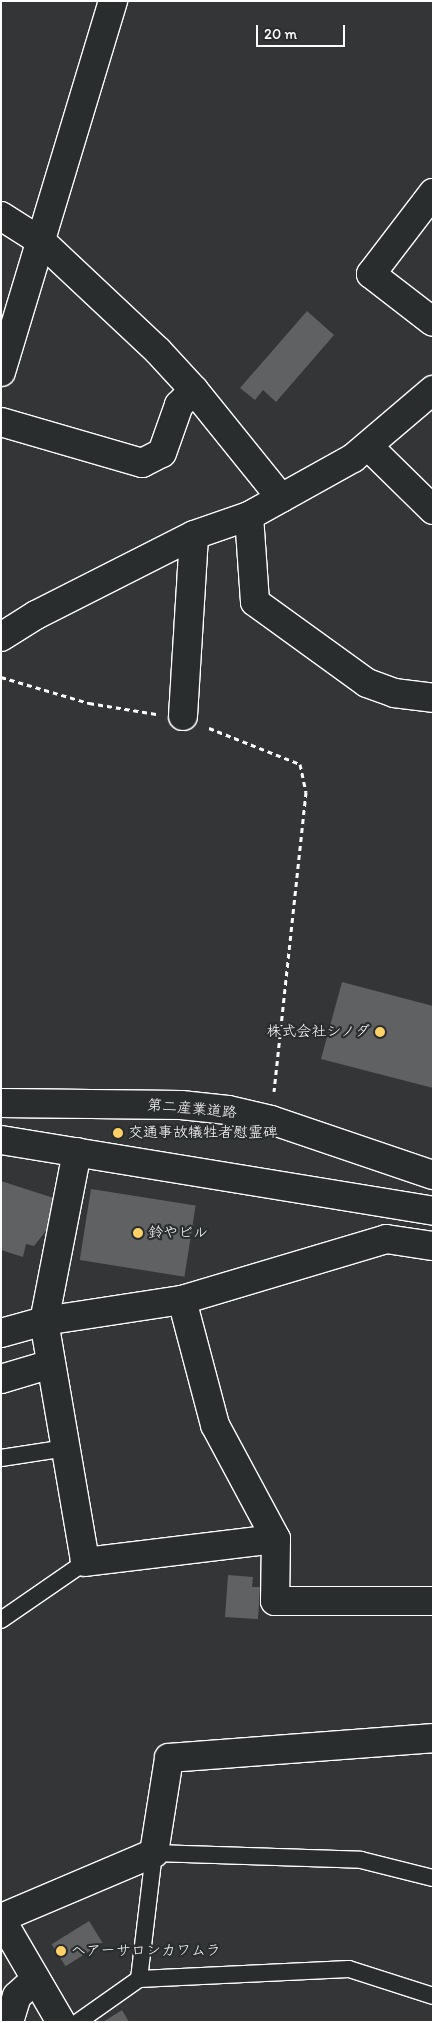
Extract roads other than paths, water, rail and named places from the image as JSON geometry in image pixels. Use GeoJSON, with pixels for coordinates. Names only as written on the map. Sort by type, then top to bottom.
{"type":"FeatureCollection","features":[{"type":"Feature","properties":{"kind":"street"},"geometry":{"type":"LineString","coordinates":[[1,372],[42,242],[113,1]]}},
{"type":"Feature","properties":{"kind":"street"},"geometry":{"type":"LineString","coordinates":[[433,193],[371,274],[433,322]]}},
{"type":"Feature","properties":{"kind":"street"},"geometry":{"type":"LineString","coordinates":[[1,216],[42,242],[194,390],[281,498]]}},
{"type":"Feature","properties":{"kind":"street"},"geometry":{"type":"LineString","coordinates":[[1,422],[142,463],[162,453],[179,405],[194,390]]}},
{"type":"Feature","properties":{"kind":"street"},"geometry":{"type":"LineString","coordinates":[[1,637],[36,615],[194,535],[249,516],[281,498],[369,447],[433,390]]}},
{"type":"Feature","properties":{"kind":"street"},"geometry":{"type":"LineString","coordinates":[[369,447],[433,510]]}},
{"type":"Feature","properties":{"kind":"street"},"geometry":{"type":"LineString","coordinates":[[249,516],[255,602],[367,683],[394,692],[433,698]]}},
{"type":"Feature","properties":{"kind":"street"},"geometry":{"type":"LineString","coordinates":[[183,716],[194,535]]}},
{"type":"Feature","properties":{"kind":"street","name":"第二産業道路"},"geometry":{"type":"LineString","coordinates":[[1,1103],[181,1105],[228,1110],[271,1120],[433,1175]]}},
{"type":"Feature","properties":{"kind":"street"},"geometry":{"type":"LineString","coordinates":[[1,1140],[433,1212]]}},
{"type":"Feature","properties":{"kind":"street"},"geometry":{"type":"LineString","coordinates":[[77,1152],[44,1321],[85,1562],[276,1540]]}},
{"type":"Feature","properties":{"kind":"street"},"geometry":{"type":"LineString","coordinates":[[1,1333],[44,1321],[182,1300],[386,1239],[433,1246]]}},
{"type":"Feature","properties":{"kind":"street"},"geometry":{"type":"LineString","coordinates":[[182,1300],[215,1425],[276,1540],[275,1601],[433,1601]]}},
{"type":"Feature","properties":{"kind":"street"},"geometry":{"type":"LineString","coordinates":[[1,1379],[51,1364]]}},
{"type":"Feature","properties":{"kind":"street"},"geometry":{"type":"LineString","coordinates":[[61,2022],[1,1919],[154,1853],[169,1758],[433,1738]]}},
{"type":"Feature","properties":{"kind":"street"},"geometry":{"type":"LineString","coordinates":[[9,2022],[17,1996],[36,1979]]}},
{"type":"Feature","properties":{"kind":"lane"},"geometry":{"type":"LineString","coordinates":[[1,1458],[66,1448]]}},
{"type":"Feature","properties":{"kind":"lane"},"geometry":{"type":"LineString","coordinates":[[1,1620],[85,1562]]}},
{"type":"Feature","properties":{"kind":"lane"},"geometry":{"type":"LineString","coordinates":[[139,1979],[154,1853],[360,1860],[433,1878]]}},
{"type":"Feature","properties":{"kind":"lane"},"geometry":{"type":"LineString","coordinates":[[78,2022],[139,1979],[349,1969],[433,1996]]}},
{"type":"Feature","properties":{"kind":"place","name":"株式会社シノダ"},"geometry":{"type":"Point","coordinates":[380,1032]}},
{"type":"Feature","properties":{"kind":"place","name":"交通事故犠牲者慰霊碑"},"geometry":{"type":"Point","coordinates":[118,1133]}},
{"type":"Feature","properties":{"kind":"place","name":"鈴やビル"},"geometry":{"type":"Point","coordinates":[138,1233]}},
{"type":"Feature","properties":{"kind":"place","name":"ヘアーサロンカワムラ"},"geometry":{"type":"Point","coordinates":[61,1951]}}]}
